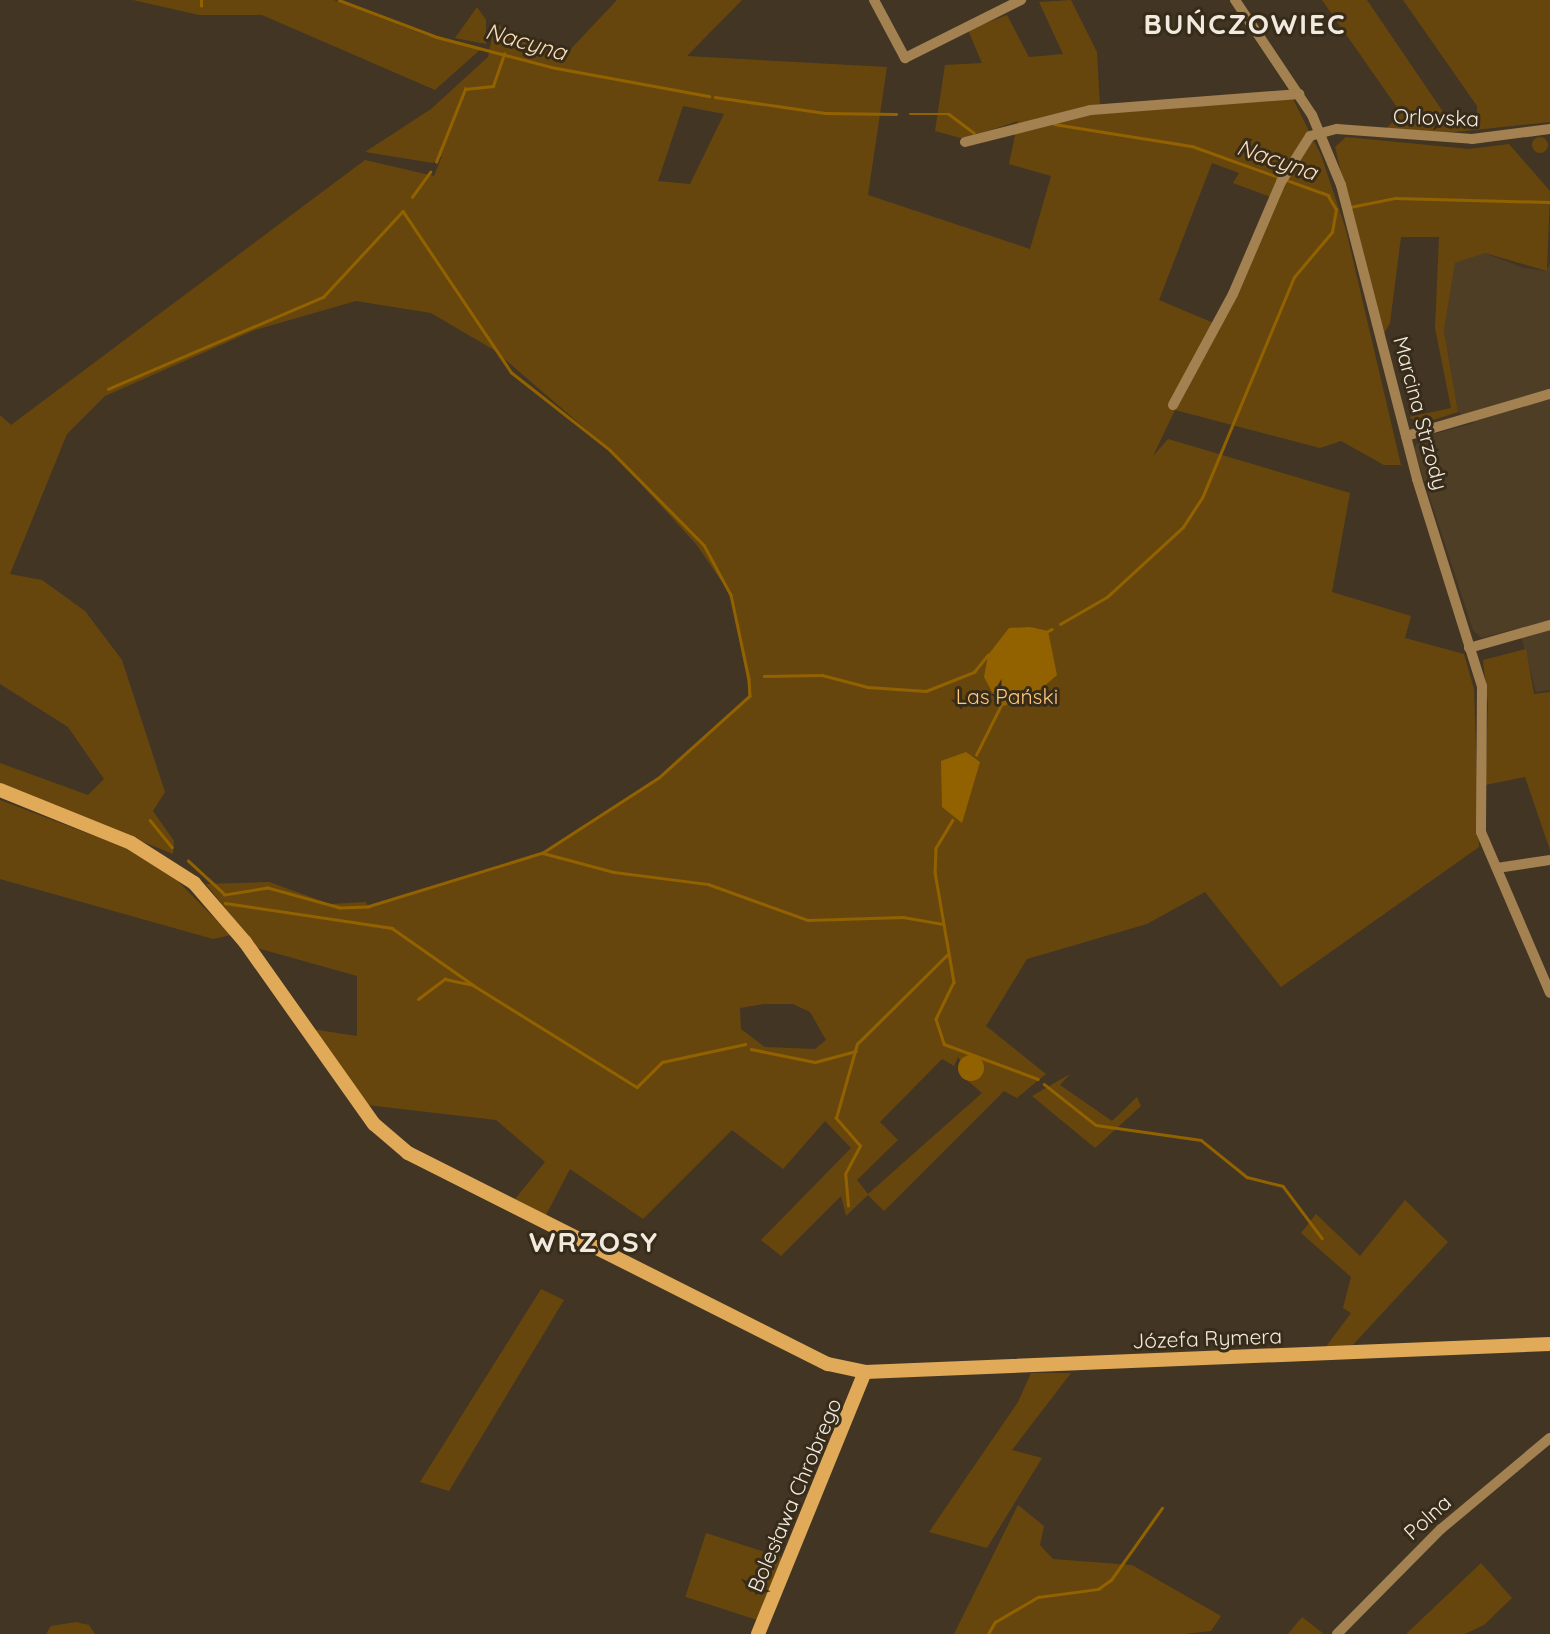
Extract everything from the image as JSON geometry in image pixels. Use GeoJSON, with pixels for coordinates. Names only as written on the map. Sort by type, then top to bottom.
{"type":"FeatureCollection","features":[{"type":"Feature","properties":{"kind":"street"},"geometry":{"type":"LineString","coordinates":[[874,0],[905,58],[1021,0]]}},
{"type":"Feature","properties":{"kind":"street","name":"Marcina Strzody"},"geometry":{"type":"LineString","coordinates":[[1235,0],[1299,94],[1320,132],[1350,215],[1406,436],[1482,686],[1481,832],[1550,993]]}},
{"type":"Feature","properties":{"kind":"street"},"geometry":{"type":"LineString","coordinates":[[965,142],[1091,110],[1299,94]]}},
{"type":"Feature","properties":{"kind":"street","name":"Orlovska"},"geometry":{"type":"LineString","coordinates":[[1320,132],[1442,140],[1550,129]]}},
{"type":"Feature","properties":{"kind":"street"},"geometry":{"type":"LineString","coordinates":[[1174,405],[1233,294],[1283,179],[1320,132]]}},
{"type":"Feature","properties":{"kind":"street"},"geometry":{"type":"LineString","coordinates":[[1406,436],[1550,394]]}},
{"type":"Feature","properties":{"kind":"street"},"geometry":{"type":"LineString","coordinates":[[1469,648],[1550,625]]}},
{"type":"Feature","properties":{"kind":"street"},"geometry":{"type":"LineString","coordinates":[[0,790],[131,843],[194,883],[238,934],[374,1124],[408,1153],[813,1357],[858,1371]]}},
{"type":"Feature","properties":{"kind":"street"},"geometry":{"type":"LineString","coordinates":[[1494,863],[1550,860]]}},
{"type":"Feature","properties":{"kind":"street","name":"Józefa Rymera"},"geometry":{"type":"LineString","coordinates":[[858,1371],[1550,1344]]}},
{"type":"Feature","properties":{"kind":"street","name":"Bolesława Chrobrego"},"geometry":{"type":"LineString","coordinates":[[758,1634],[858,1371]]}},
{"type":"Feature","properties":{"kind":"street","name":"Polna"},"geometry":{"type":"LineString","coordinates":[[1337,1634],[1433,1536],[1550,1438]]}},
{"type":"Feature","properties":{"kind":"shaded area"},"geometry":{"type":"Polygon","coordinates":[[[1485,253],[1524,268],[1546,271],[1550,263],[1550,690],[1536,692],[1519,628],[1481,638],[1473,630],[1414,449],[1420,438],[1474,423],[1458,412],[1444,331],[1455,263],[1485,253]]]}},
{"type":"Feature","properties":{"kind":"shaded area"},"geometry":{"type":"Polygon","coordinates":[[[1030,627],[1048,631],[1057,675],[1034,695],[1000,707],[984,677],[988,655],[1009,628],[1030,627]]]}},
{"type":"Feature","properties":{"kind":"shaded area"},"geometry":{"type":"Polygon","coordinates":[[[966,752],[980,762],[962,823],[942,807],[941,761],[966,752]]]}},
{"type":"Feature","properties":{"kind":"shaded area"},"geometry":{"type":"Polygon","coordinates":[[[971,1055],[980,1059],[984,1068],[980,1077],[971,1081],[962,1077],[958,1068],[962,1059],[971,1055]]]}},
{"type":"Feature","properties":{"kind":"green space"},"geometry":{"type":"Polygon","coordinates":[[[133,0],[334,0],[425,35],[482,48],[435,90],[262,15],[199,15],[133,0]]]}},
{"type":"Feature","properties":{"kind":"green space","name":"Las Pański"},"geometry":{"type":"Polygon","coordinates":[[[617,0],[742,0],[687,56],[887,67],[868,195],[1030,249],[1051,176],[1009,164],[1018,121],[964,139],[935,131],[945,65],[982,63],[968,30],[1007,15],[1029,57],[1063,54],[1039,2],[1071,0],[1097,52],[1100,106],[1293,99],[1321,155],[1346,230],[1401,465],[1384,465],[1341,441],[1320,448],[1175,410],[1153,456],[1168,439],[1350,493],[1332,592],[1411,616],[1405,638],[1464,654],[1474,689],[1479,847],[1281,987],[1205,892],[1147,924],[1027,959],[986,1026],[1046,1074],[1017,1098],[1004,1091],[884,1211],[868,1195],[846,1216],[841,1196],[781,1256],[761,1240],[851,1148],[825,1121],[783,1169],[732,1130],[643,1219],[570,1169],[546,1215],[515,1199],[545,1162],[496,1120],[367,1105],[311,1029],[357,1036],[357,976],[257,948],[206,884],[269,882],[330,904],[366,902],[368,908],[543,853],[659,778],[750,696],[731,595],[696,544],[610,450],[494,350],[431,313],[356,301],[255,330],[105,396],[67,434],[10,574],[42,580],[85,611],[122,660],[165,792],[153,811],[174,841],[173,854],[0,784],[0,763],[88,795],[104,779],[68,727],[0,684],[0,415],[11,425],[365,160],[434,176],[442,156],[433,163],[365,152],[431,109],[488,57],[495,22],[520,41],[569,51],[617,0]],[[683,106],[658,181],[690,184],[724,114],[683,106]],[[1212,163],[1159,300],[1216,324],[1276,199],[1233,183],[1239,173],[1212,163]],[[764,1004],[740,1008],[741,1029],[765,1047],[815,1049],[826,1040],[810,1012],[793,1004],[764,1004]],[[958,1057],[954,1066],[942,1059],[880,1122],[898,1140],[857,1180],[868,1194],[982,1093],[962,1076],[973,1079],[958,1057]]]}},
{"type":"Feature","properties":{"kind":"green space"},"geometry":{"type":"Polygon","coordinates":[[[1322,0],[1367,0],[1450,122],[1477,113],[1477,106],[1403,0],[1550,0],[1550,122],[1446,133],[1385,130],[1401,113],[1322,0]]]}},
{"type":"Feature","properties":{"kind":"green space"},"geometry":{"type":"Polygon","coordinates":[[[477,7],[486,20],[486,44],[455,38],[477,7]]]}},
{"type":"Feature","properties":{"kind":"green space"},"geometry":{"type":"Polygon","coordinates":[[[1346,137],[1469,149],[1509,144],[1550,191],[1547,271],[1485,253],[1455,263],[1444,331],[1458,412],[1421,424],[1409,417],[1451,408],[1435,328],[1439,237],[1401,237],[1390,323],[1381,339],[1335,147],[1346,137]]]}},
{"type":"Feature","properties":{"kind":"green space"},"geometry":{"type":"Polygon","coordinates":[[[1537,137],[1543,137],[1548,145],[1546,151],[1537,153],[1532,148],[1532,142],[1537,137]]]}},
{"type":"Feature","properties":{"kind":"green space"},"geometry":{"type":"Polygon","coordinates":[[[1526,649],[1534,694],[1550,692],[1550,850],[1525,777],[1485,785],[1488,705],[1483,660],[1526,649]]]}},
{"type":"Feature","properties":{"kind":"green space"},"geometry":{"type":"Polygon","coordinates":[[[0,800],[126,848],[170,873],[231,935],[213,939],[0,879],[0,800]]]}},
{"type":"Feature","properties":{"kind":"green space"},"geometry":{"type":"Polygon","coordinates":[[[1070,1074],[1060,1085],[1112,1121],[1137,1097],[1141,1106],[1095,1148],[1032,1096],[1070,1074]]]}},
{"type":"Feature","properties":{"kind":"green space"},"geometry":{"type":"Polygon","coordinates":[[[1405,1200],[1448,1242],[1350,1348],[1325,1348],[1351,1313],[1343,1308],[1351,1277],[1301,1233],[1316,1214],[1360,1256],[1405,1200]]]}},
{"type":"Feature","properties":{"kind":"green space"},"geometry":{"type":"Polygon","coordinates":[[[541,1289],[564,1300],[449,1491],[420,1482],[541,1289]]]}},
{"type":"Feature","properties":{"kind":"green space"},"geometry":{"type":"Polygon","coordinates":[[[1031,1373],[1071,1373],[1012,1450],[1042,1458],[987,1548],[929,1532],[1018,1402],[1031,1373]]]}},
{"type":"Feature","properties":{"kind":"green space"},"geometry":{"type":"Polygon","coordinates":[[[1018,1505],[1044,1526],[1040,1545],[1053,1559],[1132,1565],[1221,1616],[1211,1631],[1185,1634],[954,1634],[1018,1505]]]}},
{"type":"Feature","properties":{"kind":"green space"},"geometry":{"type":"Polygon","coordinates":[[[706,1533],[784,1558],[763,1622],[685,1597],[706,1533]]]}},
{"type":"Feature","properties":{"kind":"green space"},"geometry":{"type":"Polygon","coordinates":[[[1481,1563],[1512,1598],[1484,1625],[1465,1634],[1406,1634],[1481,1563]]]}},
{"type":"Feature","properties":{"kind":"green space"},"geometry":{"type":"Polygon","coordinates":[[[1302,1617],[1324,1634],[1288,1634],[1302,1617]]]}},
{"type":"Feature","properties":{"kind":"green space"},"geometry":{"type":"Polygon","coordinates":[[[76,1622],[89,1625],[95,1634],[46,1634],[51,1626],[76,1622]]]}},
{"type":"Feature","properties":{"kind":"waterway"},"geometry":{"type":"LineString","coordinates":[[201,0],[201,6]]}},
{"type":"Feature","properties":{"kind":"waterway","name":"Nacyna"},"geometry":{"type":"LineString","coordinates":[[339,0],[437,37],[551,67],[709,96]]}},
{"type":"Feature","properties":{"kind":"waterway"},"geometry":{"type":"LineString","coordinates":[[436,162],[465,89],[493,86],[504,54]]}},
{"type":"Feature","properties":{"kind":"waterway","name":"Nacyna"},"geometry":{"type":"LineString","coordinates":[[715,97],[825,113],[896,114]]}},
{"type":"Feature","properties":{"kind":"waterway","name":"Nacyna"},"geometry":{"type":"LineString","coordinates":[[910,114],[949,114],[974,133]]}},
{"type":"Feature","properties":{"kind":"waterway","name":"Nacyna"},"geometry":{"type":"LineString","coordinates":[[1054,124],[1192,146],[1328,195],[1336,209]]}},
{"type":"Feature","properties":{"kind":"waterway"},"geometry":{"type":"LineString","coordinates":[[412,197],[430,172]]}},
{"type":"Feature","properties":{"kind":"waterway","name":"Nacyna"},"geometry":{"type":"LineString","coordinates":[[1350,207],[1395,198],[1550,202]]}},
{"type":"Feature","properties":{"kind":"waterway"},"geometry":{"type":"LineString","coordinates":[[1060,624],[1107,597],[1183,527],[1202,498],[1294,277],[1332,232],[1336,209]]}},
{"type":"Feature","properties":{"kind":"waterway"},"geometry":{"type":"LineString","coordinates":[[108,389],[323,297],[403,211],[511,372],[610,450],[704,545],[731,595],[749,679],[750,696],[659,778],[543,853],[368,907],[340,908],[268,888],[225,895],[188,861]]}},
{"type":"Feature","properties":{"kind":"waterway"},"geometry":{"type":"LineString","coordinates":[[1048,631],[1052,629]]}},
{"type":"Feature","properties":{"kind":"waterway"},"geometry":{"type":"LineString","coordinates":[[764,676],[822,675],[868,687],[926,691],[974,672],[988,655]]}},
{"type":"Feature","properties":{"kind":"waterway"},"geometry":{"type":"LineString","coordinates":[[976,755],[1000,707]]}},
{"type":"Feature","properties":{"kind":"waterway"},"geometry":{"type":"LineString","coordinates":[[150,820],[172,847]]}},
{"type":"Feature","properties":{"kind":"waterway"},"geometry":{"type":"LineString","coordinates":[[953,820],[936,848],[935,872],[954,982],[936,1019],[944,1044],[1038,1079]]}},
{"type":"Feature","properties":{"kind":"waterway"},"geometry":{"type":"LineString","coordinates":[[543,853],[614,872],[708,884],[808,920],[903,917],[943,924]]}},
{"type":"Feature","properties":{"kind":"waterway"},"geometry":{"type":"LineString","coordinates":[[225,903],[392,928],[472,984]]}},
{"type":"Feature","properties":{"kind":"waterway"},"geometry":{"type":"LineString","coordinates":[[848,1206],[845,1174],[860,1146],[836,1118],[857,1044],[948,954]]}},
{"type":"Feature","properties":{"kind":"waterway"},"geometry":{"type":"LineString","coordinates":[[418,999],[445,979],[473,985],[637,1087],[662,1062],[745,1044]]}},
{"type":"Feature","properties":{"kind":"waterway"},"geometry":{"type":"LineString","coordinates":[[751,1049],[815,1062],[856,1051]]}},
{"type":"Feature","properties":{"kind":"waterway"},"geometry":{"type":"LineString","coordinates":[[1044,1084],[1096,1125],[1201,1140],[1247,1177],[1283,1186],[1322,1238]]}},
{"type":"Feature","properties":{"kind":"waterway"},"geometry":{"type":"LineString","coordinates":[[988,1634],[995,1622],[1038,1597],[1098,1589],[1111,1580],[1162,1508]]}},
{"type":"Feature","properties":{"kind":"district","name":"BUŃCZOWIEC"},"geometry":{"type":"Point","coordinates":[1245,24]}},
{"type":"Feature","properties":{"kind":"district","name":"WRZOSY"},"geometry":{"type":"Point","coordinates":[594,1242]}}]}
